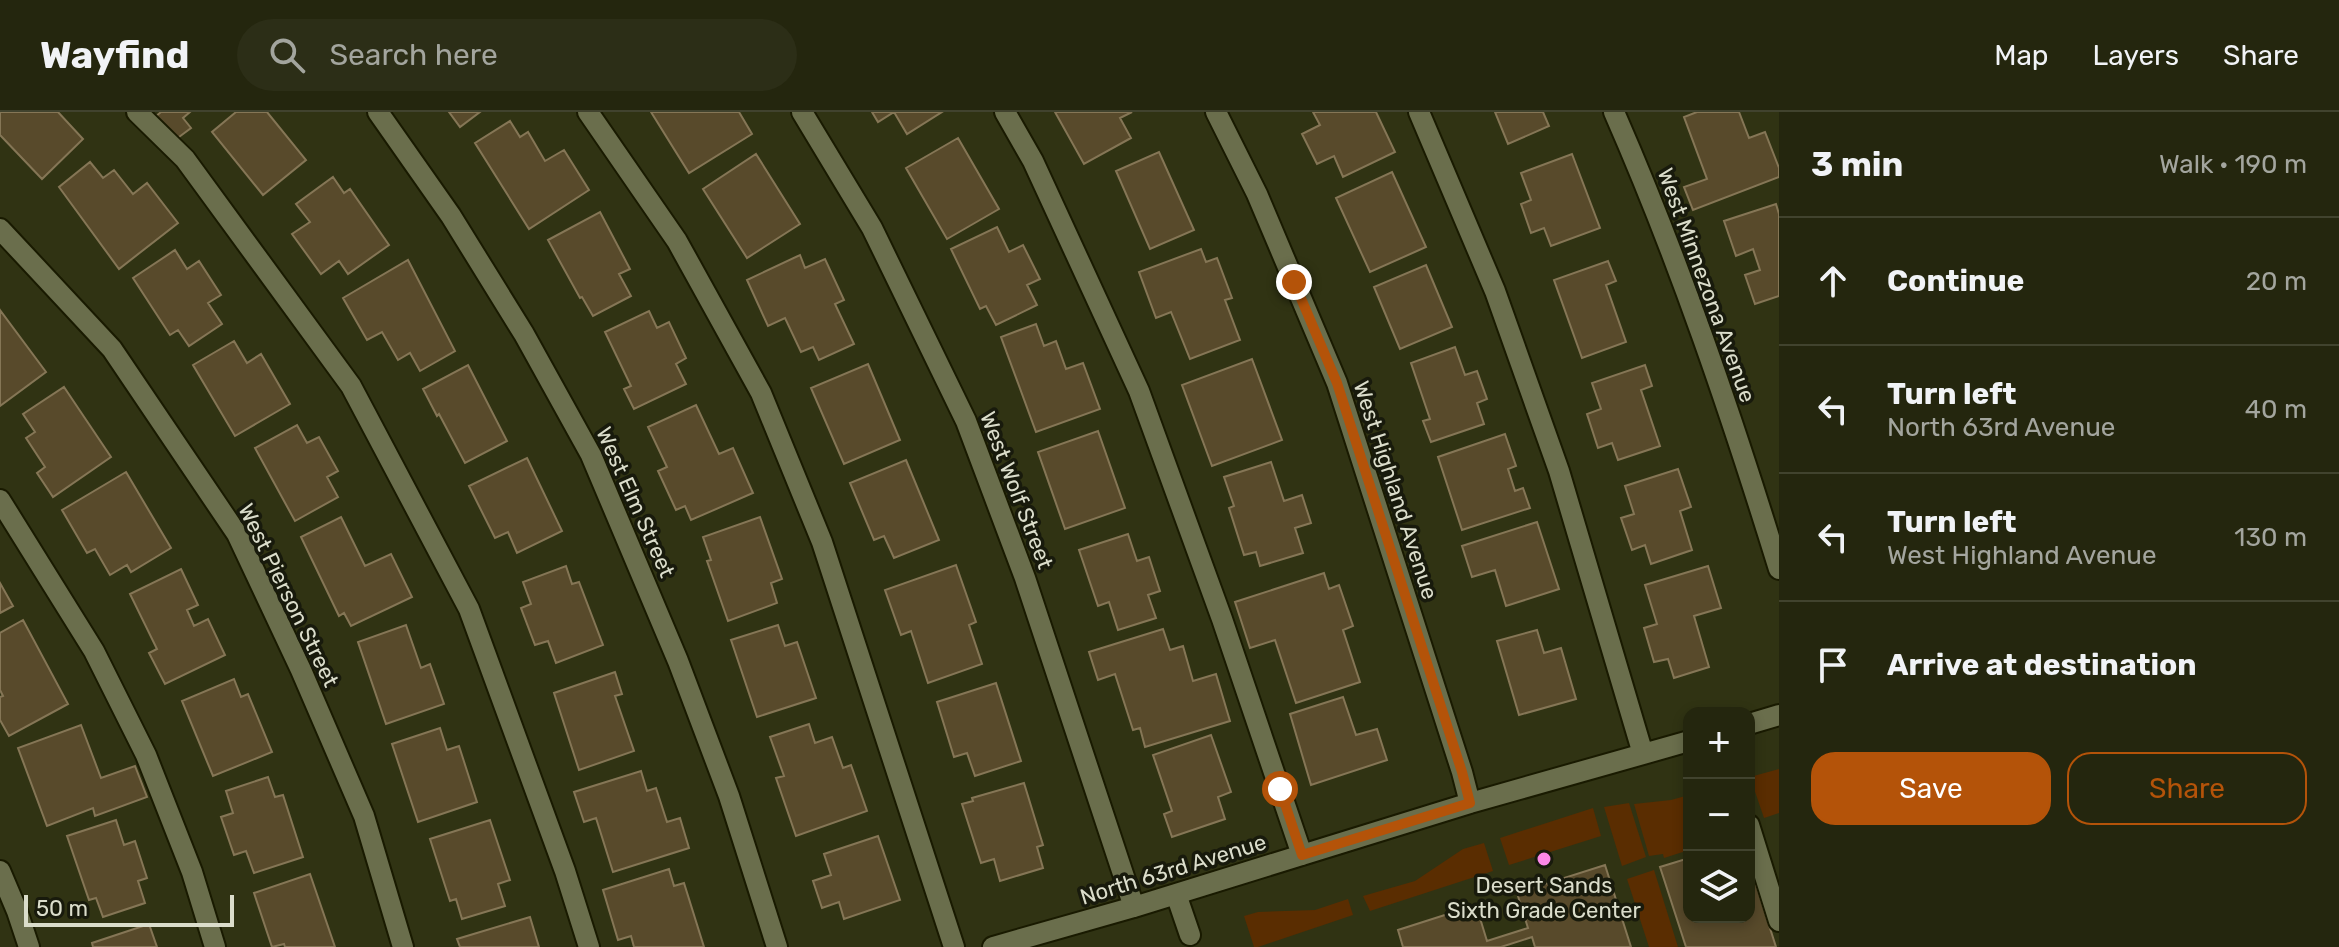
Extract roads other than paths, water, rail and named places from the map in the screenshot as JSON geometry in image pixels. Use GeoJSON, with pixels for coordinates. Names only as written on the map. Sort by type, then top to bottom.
{"type":"FeatureCollection","features":[{"type":"Feature","properties":{"kind":"street"},"geometry":{"type":"LineString","coordinates":[[137,112],[185,159],[351,386],[469,609],[565,871],[589,947]]}},
{"type":"Feature","properties":{"kind":"street","name":"West Elm Street"},"geometry":{"type":"LineString","coordinates":[[378,112],[451,216],[524,334],[591,455],[683,674],[729,796],[777,947]]}},
{"type":"Feature","properties":{"kind":"street"},"geometry":{"type":"LineString","coordinates":[[588,112],[677,241],[761,393],[822,542],[954,947]]}},
{"type":"Feature","properties":{"kind":"street","name":"West Wolf Street"},"geometry":{"type":"LineString","coordinates":[[802,112],[872,228],[966,421],[1025,578],[1134,907]]}},
{"type":"Feature","properties":{"kind":"street"},"geometry":{"type":"LineString","coordinates":[[1005,112],[1033,161],[1139,391],[1222,619],[1302,855]]}},
{"type":"Feature","properties":{"kind":"street","name":"West Highland Avenue"},"geometry":{"type":"LineString","coordinates":[[1216,112],[1257,194],[1337,383],[1470,803]]}},
{"type":"Feature","properties":{"kind":"street"},"geometry":{"type":"LineString","coordinates":[[1419,112],[1495,291],[1559,471],[1643,754]]}},
{"type":"Feature","properties":{"kind":"street","name":"West Minnezona Avenue"},"geometry":{"type":"LineString","coordinates":[[1614,112],[1649,193],[1741,447],[1779,569]]}},
{"type":"Feature","properties":{"kind":"street","name":"West Pierson Street"},"geometry":{"type":"LineString","coordinates":[[0,229],[112,349],[237,534],[301,670],[364,816],[403,947]]}},
{"type":"Feature","properties":{"kind":"street"},"geometry":{"type":"LineString","coordinates":[[0,500],[94,651],[146,755],[192,872],[215,947]]}},
{"type":"Feature","properties":{"kind":"street"},"geometry":{"type":"LineString","coordinates":[[1755,722],[1779,715]]}},
{"type":"Feature","properties":{"kind":"street","name":"North 63rd Avenue"},"geometry":{"type":"LineString","coordinates":[[993,947],[1134,907],[1470,803],[1683,743]]}},
{"type":"Feature","properties":{"kind":"street"},"geometry":{"type":"LineString","coordinates":[[1755,844],[1779,921]]}},
{"type":"Feature","properties":{"kind":"street"},"geometry":{"type":"LineString","coordinates":[[0,871],[29,947]]}},
{"type":"Feature","properties":{"kind":"street"},"geometry":{"type":"LineString","coordinates":[[1176,894],[1190,935]]}},
{"type":"Feature","properties":{"kind":"place","name":"Desert Sands Sixth Grade Center"},"geometry":{"type":"Point","coordinates":[1544,859]}}]}
